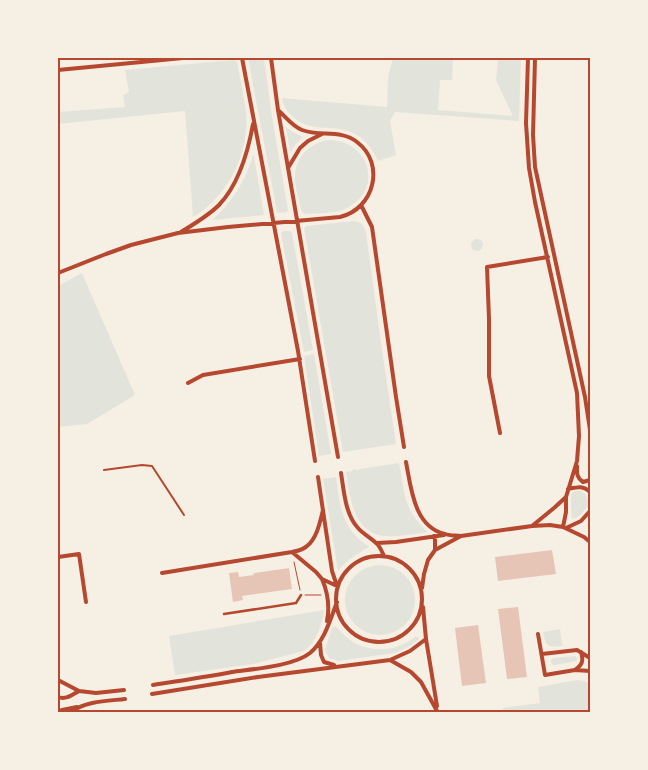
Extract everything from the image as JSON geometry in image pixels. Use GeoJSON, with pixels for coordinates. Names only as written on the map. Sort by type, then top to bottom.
{"type":"FeatureCollection","features":[{"type":"Feature","properties":{"kind":"street"},"geometry":{"type":"LineString","coordinates":[[58,68],[58,70],[183,58]]}},
{"type":"Feature","properties":{"kind":"street"},"geometry":{"type":"LineString","coordinates":[[242,58],[300,359],[315,461]]}},
{"type":"Feature","properties":{"kind":"street"},"geometry":{"type":"LineString","coordinates":[[271,58],[278,110],[338,457]]}},
{"type":"Feature","properties":{"kind":"street"},"geometry":{"type":"LineString","coordinates":[[528,58],[526,123],[529,168],[577,393],[579,436],[577,476],[583,482],[590,480]]}},
{"type":"Feature","properties":{"kind":"street"},"geometry":{"type":"LineString","coordinates":[[535,58],[533,135],[535,167],[585,397],[590,430]]}},
{"type":"Feature","properties":{"kind":"street"},"geometry":{"type":"LineString","coordinates":[[58,273],[131,245],[178,233],[345,216],[356,210],[368,197],[374,181],[372,161],[368,153],[348,136],[322,134],[294,126],[278,110]]}},
{"type":"Feature","properties":{"kind":"street"},"geometry":{"type":"LineString","coordinates":[[178,233],[203,218],[219,205],[225,197],[234,183],[243,162],[254,122]]}},
{"type":"Feature","properties":{"kind":"street"},"geometry":{"type":"LineString","coordinates":[[288,168],[300,148],[322,134]]}},
{"type":"Feature","properties":{"kind":"street"},"geometry":{"type":"LineString","coordinates":[[362,205],[372,227],[404,447]]}},
{"type":"Feature","properties":{"kind":"street"},"geometry":{"type":"LineString","coordinates":[[500,433],[489,376],[490,319],[487,267],[548,257]]}},
{"type":"Feature","properties":{"kind":"street"},"geometry":{"type":"LineString","coordinates":[[188,383],[203,375],[300,359]]}},
{"type":"Feature","properties":{"kind":"street"},"geometry":{"type":"LineString","coordinates":[[564,528],[566,497],[577,461]]}},
{"type":"Feature","properties":{"kind":"street"},"geometry":{"type":"LineString","coordinates":[[406,462],[415,504],[434,530],[461,536],[532,526],[550,526],[564,528],[584,537],[590,542]]}},
{"type":"Feature","properties":{"kind":"street"},"geometry":{"type":"LineString","coordinates":[[341,473],[351,518],[365,536],[377,543],[384,556]]}},
{"type":"Feature","properties":{"kind":"street"},"geometry":{"type":"LineString","coordinates":[[318,477],[332,571],[337,586],[337,602],[345,626],[368,640],[382,642],[397,638],[408,630],[417,618],[423,605]]}},
{"type":"Feature","properties":{"kind":"street"},"geometry":{"type":"LineString","coordinates":[[568,489],[579,486],[586,488],[590,492]]}},
{"type":"Feature","properties":{"kind":"street"},"geometry":{"type":"LineString","coordinates":[[532,526],[566,497]]}},
{"type":"Feature","properties":{"kind":"street"},"geometry":{"type":"LineString","coordinates":[[162,573],[300,550],[307,546],[315,536],[323,510]]}},
{"type":"Feature","properties":{"kind":"street"},"geometry":{"type":"LineString","coordinates":[[564,528],[581,521],[590,510]]}},
{"type":"Feature","properties":{"kind":"street"},"geometry":{"type":"LineString","coordinates":[[377,543],[446,534]]}},
{"type":"Feature","properties":{"kind":"street"},"geometry":{"type":"LineString","coordinates":[[434,536],[435,550]]}},
{"type":"Feature","properties":{"kind":"street"},"geometry":{"type":"LineString","coordinates":[[437,712],[426,639],[422,590],[424,574],[428,560],[435,550],[461,536]]}},
{"type":"Feature","properties":{"kind":"street"},"geometry":{"type":"LineString","coordinates":[[292,552],[322,579],[329,601],[326,630]]}},
{"type":"Feature","properties":{"kind":"street"},"geometry":{"type":"LineString","coordinates":[[58,557],[79,554],[86,602]]}},
{"type":"Feature","properties":{"kind":"street"},"geometry":{"type":"LineString","coordinates":[[337,586],[352,566],[368,558],[384,556],[395,559],[406,566],[417,579],[422,590]]}},
{"type":"Feature","properties":{"kind":"street"},"geometry":{"type":"LineString","coordinates":[[322,579],[337,586]]}},
{"type":"Feature","properties":{"kind":"street"},"geometry":{"type":"LineString","coordinates":[[224,614],[296,603],[301,595]]}},
{"type":"Feature","properties":{"kind":"street"},"geometry":{"type":"LineString","coordinates":[[152,685],[297,660],[309,654],[320,642],[337,602]]}},
{"type":"Feature","properties":{"kind":"street"},"geometry":{"type":"LineString","coordinates":[[538,634],[545,675],[575,670],[590,671]]}},
{"type":"Feature","properties":{"kind":"street"},"geometry":{"type":"LineString","coordinates":[[152,694],[258,676],[390,660],[410,651],[426,639]]}},
{"type":"Feature","properties":{"kind":"street"},"geometry":{"type":"LineString","coordinates":[[320,642],[321,655],[324,662],[336,666]]}},
{"type":"Feature","properties":{"kind":"street"},"geometry":{"type":"LineString","coordinates":[[542,654],[573,650],[581,652],[590,658]]}},
{"type":"Feature","properties":{"kind":"street"},"geometry":{"type":"LineString","coordinates":[[575,670],[581,665],[583,659],[581,652]]}},
{"type":"Feature","properties":{"kind":"street"},"geometry":{"type":"LineString","coordinates":[[390,660],[411,672],[421,682],[437,712]]}},
{"type":"Feature","properties":{"kind":"street"},"geometry":{"type":"LineString","coordinates":[[58,680],[79,691],[124,690]]}},
{"type":"Feature","properties":{"kind":"street"},"geometry":{"type":"LineString","coordinates":[[58,697],[69,697],[79,691]]}},
{"type":"Feature","properties":{"kind":"street"},"geometry":{"type":"LineString","coordinates":[[58,712],[99,702],[125,699]]}},
{"type":"Feature","properties":{"kind":"street"},"geometry":{"type":"LineString","coordinates":[[71,712],[79,706]]}},
{"type":"Feature","properties":{"kind":"lane"},"geometry":{"type":"LineString","coordinates":[[104,470],[142,465],[152,466],[184,515]]}},
{"type":"Feature","properties":{"kind":"path"},"geometry":{"type":"LineString","coordinates":[[292,552],[301,595],[328,594]]}},
{"type":"Feature","properties":{"kind":"shaded area"},"geometry":{"type":"Polygon","coordinates":[[[248,58],[264,58],[287,212],[277,212],[248,58]]]}},
{"type":"Feature","properties":{"kind":"shaded area"},"geometry":{"type":"Polygon","coordinates":[[[393,58],[453,58],[452,80],[440,80],[438,110],[513,116],[496,80],[498,58],[521,58],[519,121],[395,112],[390,121],[396,155],[378,161],[368,144],[357,135],[345,130],[313,126],[298,121],[284,105],[282,98],[387,107],[388,77],[393,58]]]}},
{"type":"Feature","properties":{"kind":"shaded area"},"geometry":{"type":"Polygon","coordinates":[[[234,60],[237,62],[246,112],[244,143],[234,172],[226,185],[217,198],[193,217],[185,111],[58,124],[58,112],[125,107],[123,95],[129,92],[125,70],[234,60]]]}},
{"type":"Feature","properties":{"kind":"shaded area"},"geometry":{"type":"Polygon","coordinates":[[[286,127],[303,137],[290,152],[286,127]]]}},
{"type":"Feature","properties":{"kind":"shaded area"},"geometry":{"type":"Polygon","coordinates":[[[330,140],[343,142],[354,148],[362,156],[367,166],[366,188],[360,198],[349,207],[327,213],[304,214],[301,210],[296,187],[296,167],[302,155],[311,147],[317,143],[330,140]]]}},
{"type":"Feature","properties":{"kind":"shaded area"},"geometry":{"type":"Polygon","coordinates":[[[253,156],[264,215],[212,220],[237,191],[253,156]]]}},
{"type":"Feature","properties":{"kind":"shaded area"},"geometry":{"type":"Polygon","coordinates":[[[354,221],[362,224],[366,232],[396,444],[343,452],[304,228],[307,226],[354,221]]]}},
{"type":"Feature","properties":{"kind":"shaded area"},"geometry":{"type":"Polygon","coordinates":[[[284,231],[292,233],[313,350],[304,352],[281,234],[284,231]]]}},
{"type":"Feature","properties":{"kind":"shaded area"},"geometry":{"type":"Polygon","coordinates":[[[479,239],[482,240],[482,250],[475,251],[472,250],[471,243],[472,240],[479,239]]]}},
{"type":"Feature","properties":{"kind":"shaded area"},"geometry":{"type":"Polygon","coordinates":[[[82,273],[135,395],[87,424],[58,427],[58,286],[82,273]]]}},
{"type":"Feature","properties":{"kind":"shaded area"},"geometry":{"type":"Polygon","coordinates":[[[314,354],[331,454],[319,456],[304,356],[314,354]]]}},
{"type":"Feature","properties":{"kind":"shaded area"},"geometry":{"type":"Polygon","coordinates":[[[399,463],[409,508],[428,532],[396,536],[374,534],[366,529],[355,512],[346,472],[353,471],[353,469],[358,470],[399,463]]]}},
{"type":"Feature","properties":{"kind":"shaded area"},"geometry":{"type":"Polygon","coordinates":[[[336,477],[341,507],[349,528],[369,547],[349,560],[338,571],[323,479],[336,477]]]}},
{"type":"Feature","properties":{"kind":"shaded area"},"geometry":{"type":"Polygon","coordinates":[[[575,491],[581,491],[586,495],[590,504],[578,517],[572,519],[571,494],[575,491]]]}},
{"type":"Feature","properties":{"kind":"shaded area"},"geometry":{"type":"Polygon","coordinates":[[[373,565],[387,565],[400,571],[409,580],[415,593],[413,613],[405,625],[387,635],[373,635],[360,629],[351,620],[345,607],[345,593],[351,580],[360,571],[373,565]]]}},
{"type":"Feature","properties":{"kind":"shaded area"},"geometry":{"type":"Polygon","coordinates":[[[324,610],[316,638],[304,651],[253,664],[175,675],[169,636],[324,610]]]}},
{"type":"Feature","properties":{"kind":"shaded area"},"geometry":{"type":"Polygon","coordinates":[[[335,626],[350,640],[366,648],[392,648],[416,636],[419,638],[410,646],[395,653],[338,661],[329,658],[325,650],[332,628],[335,626]]]}},
{"type":"Feature","properties":{"kind":"shaded area"},"geometry":{"type":"Polygon","coordinates":[[[560,629],[562,646],[548,645],[543,632],[560,629]]]}},
{"type":"Feature","properties":{"kind":"shaded area"},"geometry":{"type":"Polygon","coordinates":[[[575,656],[577,658],[576,661],[555,665],[551,662],[554,658],[575,656]]]}},
{"type":"Feature","properties":{"kind":"shaded area"},"geometry":{"type":"Polygon","coordinates":[[[577,680],[590,684],[590,712],[503,712],[503,708],[540,703],[538,687],[577,680]]]}},
{"type":"Feature","properties":{"kind":"building"},"geometry":{"type":"Polygon","coordinates":[[[552,550],[556,574],[498,581],[495,557],[552,550]]]}},
{"type":"Feature","properties":{"kind":"building"},"geometry":{"type":"Polygon","coordinates":[[[289,568],[292,589],[242,596],[243,600],[233,602],[229,573],[238,572],[239,577],[289,568]]]}},
{"type":"Feature","properties":{"kind":"building"},"geometry":{"type":"Polygon","coordinates":[[[518,607],[527,677],[507,679],[498,609],[518,607]]]}},
{"type":"Feature","properties":{"kind":"building"},"geometry":{"type":"Polygon","coordinates":[[[478,625],[486,683],[462,686],[455,628],[478,625]]]}}]}
